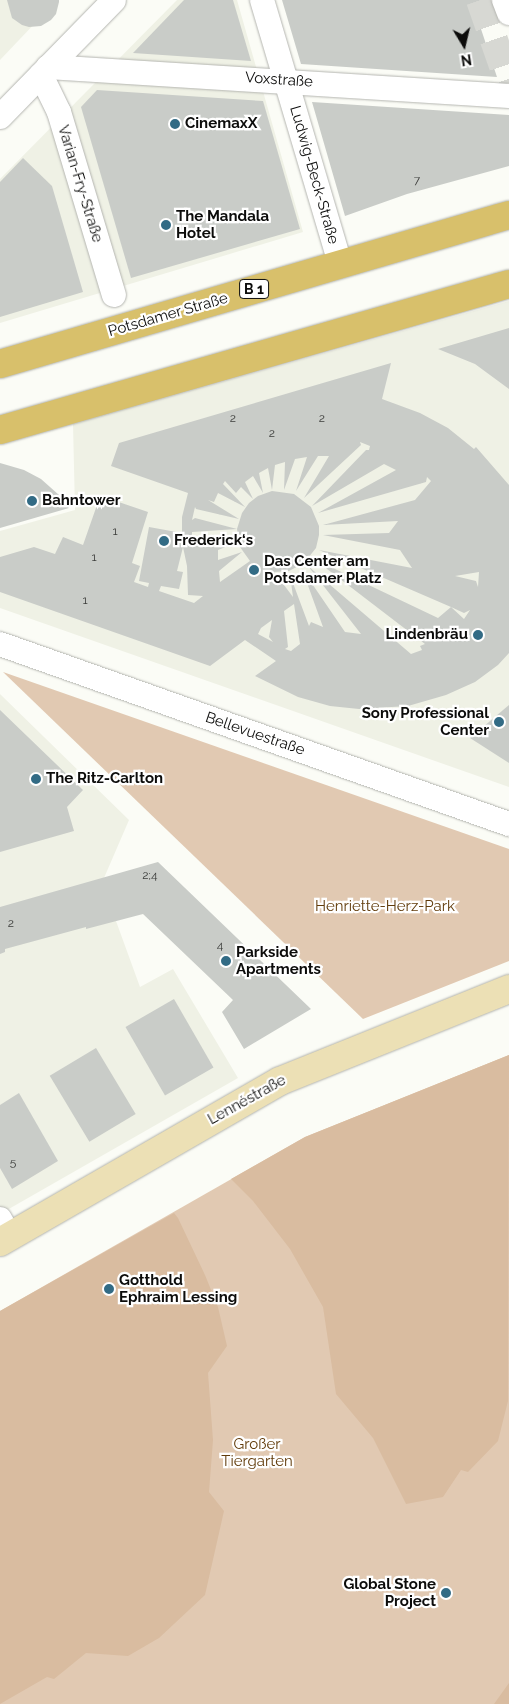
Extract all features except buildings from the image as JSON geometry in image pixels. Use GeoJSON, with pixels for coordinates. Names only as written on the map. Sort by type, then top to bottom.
{"type":"FeatureCollection","features":[{"type":"Feature","properties":{"kind":"main road","name":"Potsdamer Straße"},"geometry":{"type":"LineString","coordinates":[[0,364],[509,215]]}},
{"type":"Feature","properties":{"kind":"main road"},"geometry":{"type":"LineString","coordinates":[[0,430],[509,284]]}},
{"type":"Feature","properties":{"kind":"main road","name":"Lennéstraße"},"geometry":{"type":"LineString","coordinates":[[3,1233],[294,1074],[509,989]]}},
{"type":"Feature","properties":{"kind":"street"},"geometry":{"type":"LineString","coordinates":[[0,117],[114,0]]}},
{"type":"Feature","properties":{"kind":"street","name":"Ludwig-Beck-Straße"},"geometry":{"type":"LineString","coordinates":[[262,0],[340,264]]}},
{"type":"Feature","properties":{"kind":"street"},"geometry":{"type":"LineString","coordinates":[[504,0],[509,13]]}},
{"type":"Feature","properties":{"kind":"street","name":"Voxstraße"},"geometry":{"type":"LineString","coordinates":[[45,71],[286,80],[509,96]]}},
{"type":"Feature","properties":{"kind":"street","name":"Varian-Fry-Straße"},"geometry":{"type":"LineString","coordinates":[[45,71],[114,295]]}},
{"type":"Feature","properties":{"kind":"street","name":"Bellevuestraße"},"geometry":{"type":"LineString","coordinates":[[0,644],[509,824]]}},
{"type":"Feature","properties":{"kind":"shaded area"},"geometry":{"type":"Polygon","coordinates":[[[0,0],[57,0],[0,60],[0,0]]]}},
{"type":"Feature","properties":{"kind":"shaded area"},"geometry":{"type":"Polygon","coordinates":[[[177,0],[237,0],[303,232],[0,323],[0,179],[177,0]]]}},
{"type":"Feature","properties":{"kind":"shaded area","name":"Das Center am Potsdamer Platz"},"geometry":{"type":"Polygon","coordinates":[[[509,301],[509,787],[0,608],[0,531],[75,510],[73,424],[509,301]]]}},
{"type":"Feature","properties":{"kind":"shaded area"},"geometry":{"type":"Polygon","coordinates":[[[0,694],[129,820],[104,878],[116,921],[140,987],[173,969],[238,1078],[0,1214],[0,694]]]}},
{"type":"Feature","properties":{"kind":"shaded area"},"geometry":{"type":"Polygon","coordinates":[[[509,1055],[508,1401],[498,1441],[468,1472],[461,1470],[443,1497],[406,1504],[373,1438],[336,1394],[323,1307],[290,1249],[253,1201],[231,1179],[305,1137],[509,1055]]]}},
{"type":"Feature","properties":{"kind":"shaded area"},"geometry":{"type":"Polygon","coordinates":[[[174,1213],[205,1275],[218,1307],[227,1346],[208,1373],[213,1440],[209,1492],[224,1511],[205,1595],[159,1638],[128,1656],[86,1653],[54,1679],[47,1677],[0,1704],[0,1311],[174,1213]]]}},
{"type":"Feature","properties":{"kind":"shaded area"},"geometry":{"type":"Polygon","coordinates":[[[509,1683],[509,1704],[494,1704],[509,1683]]]}},
{"type":"Feature","properties":{"kind":"green space","name":"Henriette-Herz-Park"},"geometry":{"type":"Polygon","coordinates":[[[3,672],[509,849],[509,961],[363,1019],[3,672]]]}},
{"type":"Feature","properties":{"kind":"green space","name":"Großer Tiergarten"},"geometry":{"type":"Polygon","coordinates":[[[509,1055],[509,1704],[0,1704],[0,1311],[305,1137],[509,1055]]]}},
{"type":"Feature","properties":{"kind":"tunnel"},"geometry":{"type":"LineString","coordinates":[[480,0],[509,83]]}},
{"type":"Feature","properties":{"kind":"place","name":"CinemaxX"},"geometry":{"type":"Point","coordinates":[175,124]}},
{"type":"Feature","properties":{"kind":"place","name":"The Mandala Hotel"},"geometry":{"type":"Point","coordinates":[166,225]}},
{"type":"Feature","properties":{"kind":"place","name":"Bahntower"},"geometry":{"type":"Point","coordinates":[32,501]}},
{"type":"Feature","properties":{"kind":"place","name":"Frederick‘s"},"geometry":{"type":"Point","coordinates":[164,541]}},
{"type":"Feature","properties":{"kind":"place","name":"Das Center am Potsdamer Platz"},"geometry":{"type":"Point","coordinates":[254,570]}},
{"type":"Feature","properties":{"kind":"place","name":"Lindenbräu"},"geometry":{"type":"Point","coordinates":[478,635]}},
{"type":"Feature","properties":{"kind":"place","name":"Sony Professional Center"},"geometry":{"type":"Point","coordinates":[499,722]}},
{"type":"Feature","properties":{"kind":"place","name":"The Ritz-Carlton"},"geometry":{"type":"Point","coordinates":[36,779]}},
{"type":"Feature","properties":{"kind":"place","name":"Parkside Apartments"},"geometry":{"type":"Point","coordinates":[226,961]}},
{"type":"Feature","properties":{"kind":"place","name":"Gotthold Ephraim Lessing"},"geometry":{"type":"Point","coordinates":[109,1289]}},
{"type":"Feature","properties":{"kind":"place","name":"Global Stone Project"},"geometry":{"type":"Point","coordinates":[446,1593]}}]}
